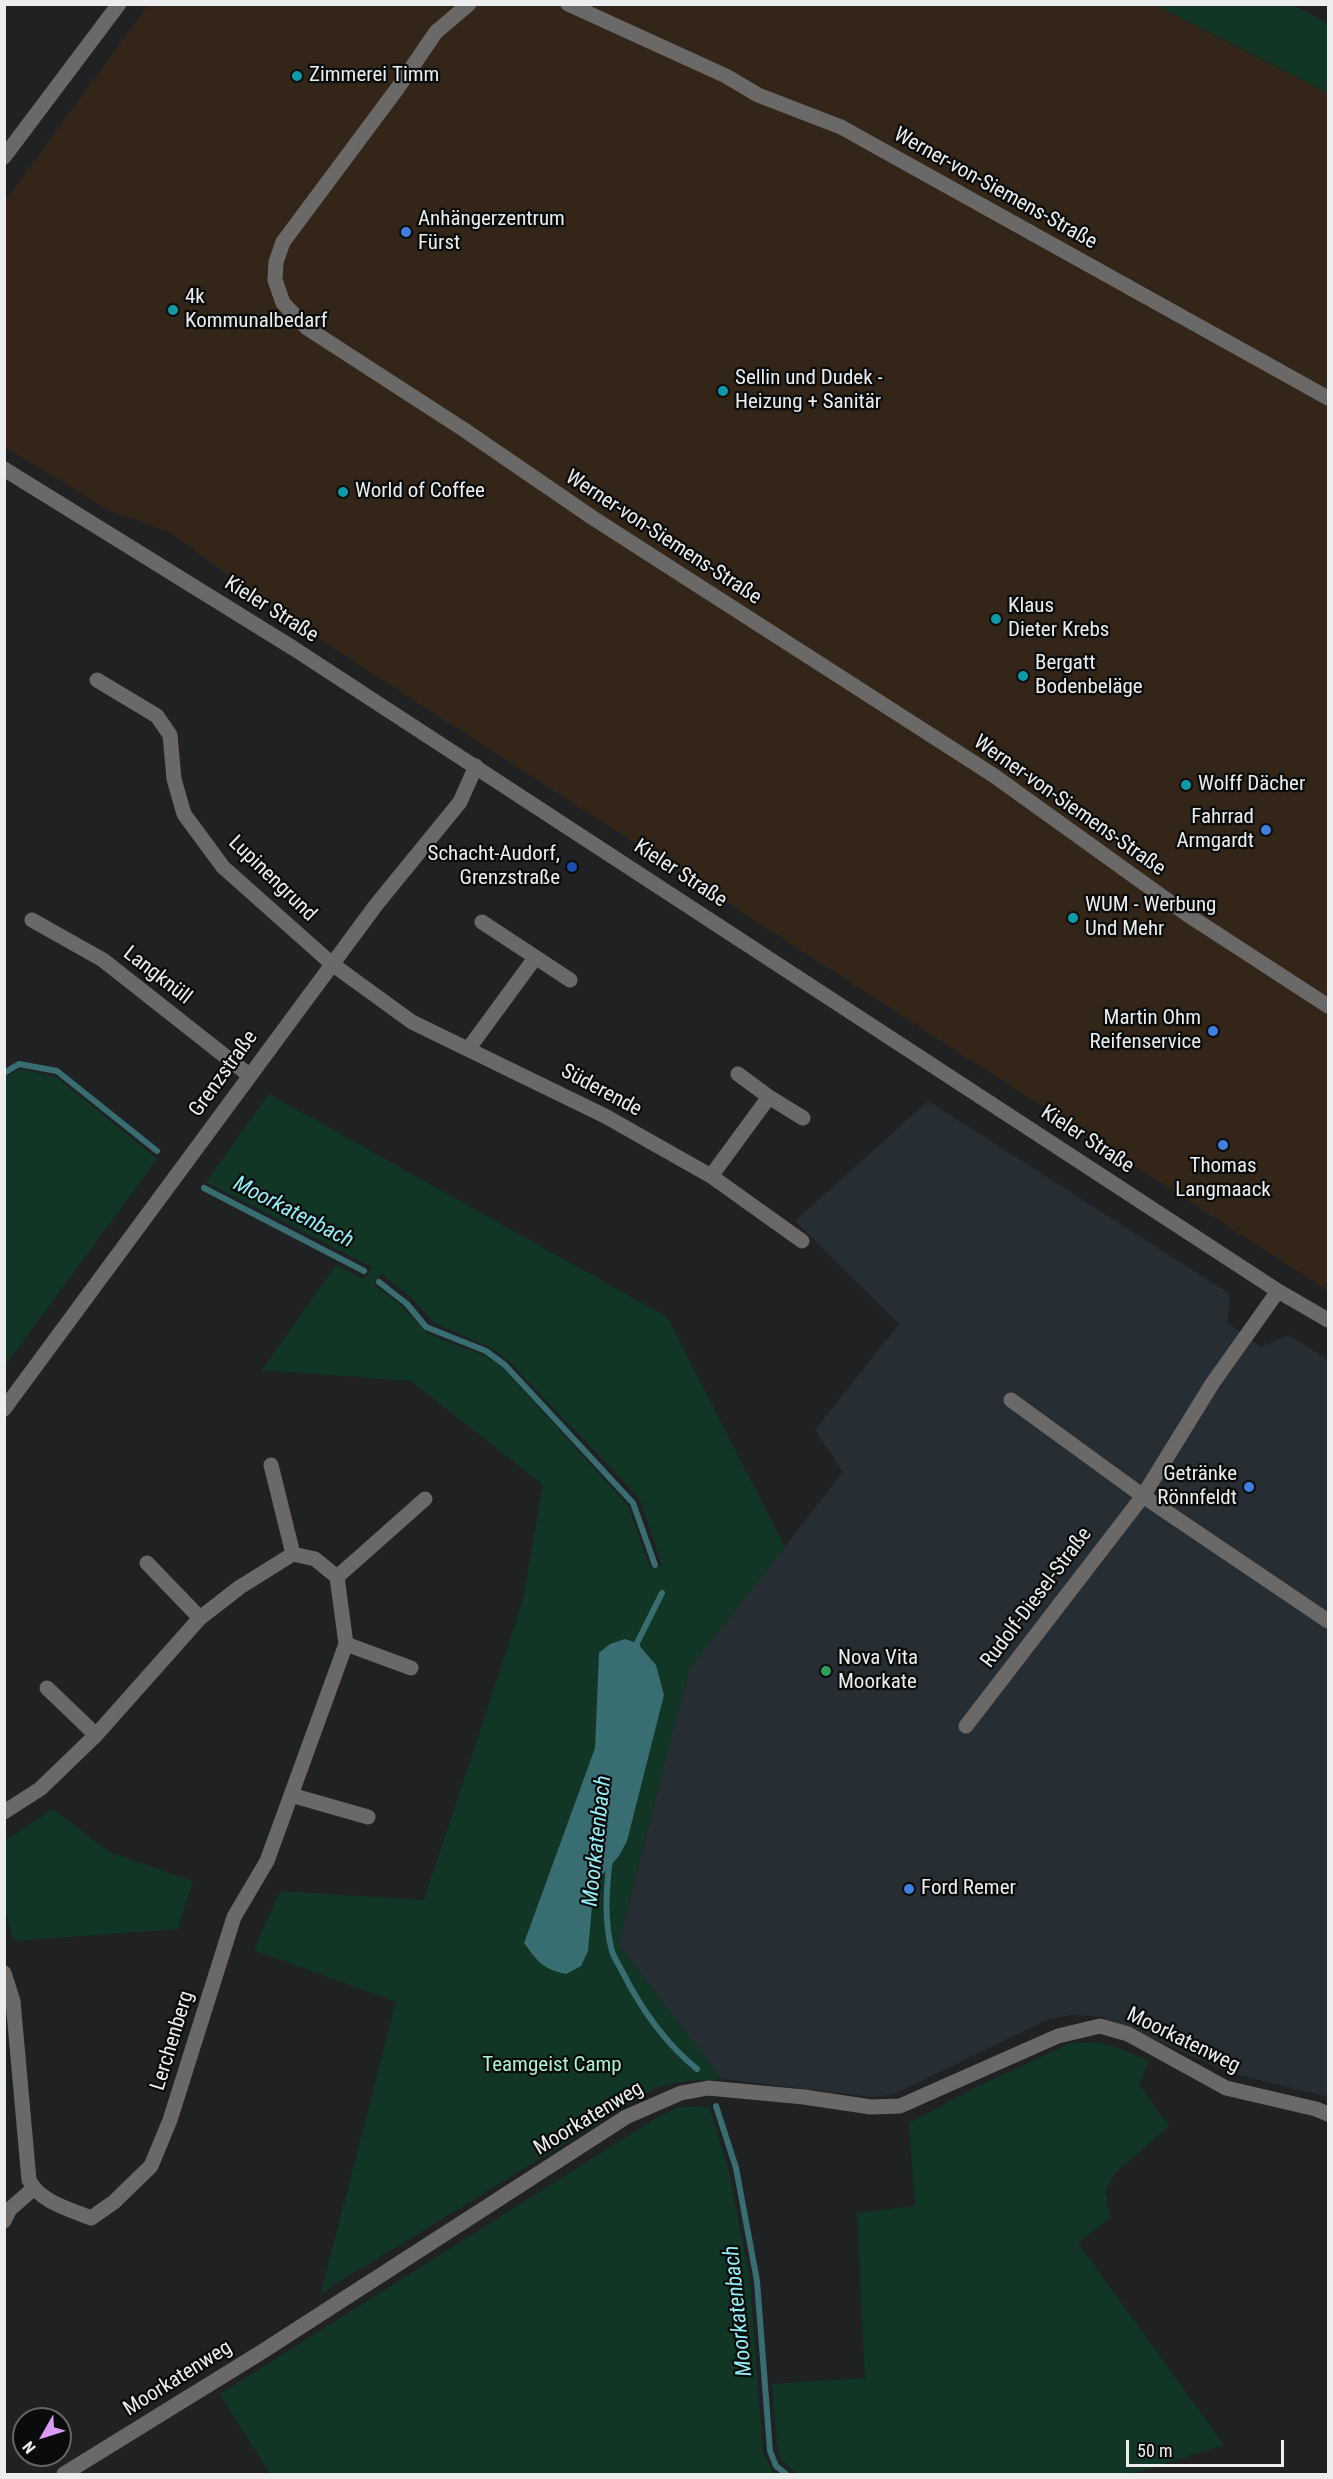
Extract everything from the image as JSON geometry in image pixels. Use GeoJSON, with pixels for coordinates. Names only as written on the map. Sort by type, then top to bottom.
{"type":"FeatureCollection","features":[{"type":"Feature","properties":{"kind":"street"},"geometry":{"type":"LineString","coordinates":[[4,157],[119,4]]}},
{"type":"Feature","properties":{"kind":"street","name":"Werner-von-Siemens-Straße"},"geometry":{"type":"LineString","coordinates":[[470,4],[436,32],[397,89],[283,242],[276,262],[276,280],[283,303],[308,328],[463,429],[593,518],[993,776],[1188,915],[1329,1006]]}},
{"type":"Feature","properties":{"kind":"street","name":"Werner-von-Siemens-Straße"},"geometry":{"type":"LineString","coordinates":[[568,4],[726,76],[758,95],[841,127],[1329,398]]}},
{"type":"Feature","properties":{"kind":"street","name":"Kieler Straße"},"geometry":{"type":"LineString","coordinates":[[4,469],[293,648],[1278,1291],[1329,1320]]}},
{"type":"Feature","properties":{"kind":"street","name":"Lupinengrund"},"geometry":{"type":"LineString","coordinates":[[97,680],[157,716],[170,735],[174,779],[184,814],[223,867],[332,964]]}},
{"type":"Feature","properties":{"kind":"street","name":"Grenzstraße"},"geometry":{"type":"LineString","coordinates":[[4,1408],[376,905],[460,802],[476,766]]}},
{"type":"Feature","properties":{"kind":"street","name":"Langknüll"},"geometry":{"type":"LineString","coordinates":[[32,920],[103,960],[249,1075]]}},
{"type":"Feature","properties":{"kind":"street"},"geometry":{"type":"LineString","coordinates":[[482,922],[570,980]]}},
{"type":"Feature","properties":{"kind":"street"},"geometry":{"type":"LineString","coordinates":[[469,1048],[535,958]]}},
{"type":"Feature","properties":{"kind":"street","name":"Süderende"},"geometry":{"type":"LineString","coordinates":[[332,964],[412,1022],[605,1116],[711,1176],[802,1241]]}},
{"type":"Feature","properties":{"kind":"street"},"geometry":{"type":"LineString","coordinates":[[738,1074],[803,1118]]}},
{"type":"Feature","properties":{"kind":"street"},"geometry":{"type":"LineString","coordinates":[[711,1176],[769,1097]]}},
{"type":"Feature","properties":{"kind":"street","name":"Rudolf-Diesel-Straße"},"geometry":{"type":"LineString","coordinates":[[966,1726],[1143,1496],[1212,1384],[1278,1291]]}},
{"type":"Feature","properties":{"kind":"street"},"geometry":{"type":"LineString","coordinates":[[1011,1400],[1143,1496],[1329,1621]]}},
{"type":"Feature","properties":{"kind":"street"},"geometry":{"type":"LineString","coordinates":[[271,1465],[294,1554]]}},
{"type":"Feature","properties":{"kind":"street"},"geometry":{"type":"LineString","coordinates":[[4,1812],[40,1789],[96,1735],[200,1618],[240,1587],[294,1554],[315,1558],[337,1577],[425,1499]]}},
{"type":"Feature","properties":{"kind":"street"},"geometry":{"type":"LineString","coordinates":[[147,1563],[200,1618]]}},
{"type":"Feature","properties":{"kind":"street","name":"Lerchenberg"},"geometry":{"type":"LineString","coordinates":[[33,2189],[55,2204],[91,2218],[114,2202],[151,2166],[170,2120],[234,1917],[267,1861],[346,1644],[337,1577]]}},
{"type":"Feature","properties":{"kind":"street"},"geometry":{"type":"LineString","coordinates":[[346,1644],[411,1668]]}},
{"type":"Feature","properties":{"kind":"street"},"geometry":{"type":"LineString","coordinates":[[47,1688],[96,1735]]}},
{"type":"Feature","properties":{"kind":"street"},"geometry":{"type":"LineString","coordinates":[[291,1795],[368,1817]]}},
{"type":"Feature","properties":{"kind":"street"},"geometry":{"type":"LineString","coordinates":[[4,1973],[13,2001],[28,2180],[33,2189],[10,2209],[4,2221]]}},
{"type":"Feature","properties":{"kind":"street","name":"Moorkatenweg"},"geometry":{"type":"LineString","coordinates":[[64,2475],[626,2117],[681,2092],[708,2088],[871,2107],[900,2106],[1058,2036],[1100,2026],[1128,2034],[1226,2088],[1329,2114]]}},
{"type":"Feature","properties":{"kind":"shaded area"},"geometry":{"type":"Polygon","coordinates":[[[148,5],[1156,5],[1328,93],[1328,1291],[285,617],[169,532],[108,510],[5,447],[5,201],[148,5]]]}},
{"type":"Feature","properties":{"kind":"shaded area"},"geometry":{"type":"Polygon","coordinates":[[[928,1101],[1230,1294],[1228,1323],[1261,1347],[1289,1335],[1328,1360],[1328,2097],[1230,2073],[1103,2017],[1070,2015],[1045,2021],[892,2095],[873,2097],[722,2079],[618,1944],[689,1669],[843,1472],[815,1430],[899,1324],[795,1221],[928,1101]]]}},
{"type":"Feature","properties":{"kind":"green space"},"geometry":{"type":"Polygon","coordinates":[[[1156,5],[1293,5],[1328,24],[1328,93],[1156,5]]]}},
{"type":"Feature","properties":{"kind":"green space"},"geometry":{"type":"Polygon","coordinates":[[[20,1069],[56,1077],[157,1159],[5,1366],[5,1078],[20,1069]]]}},
{"type":"Feature","properties":{"kind":"green space","name":"Teamgeist Camp"},"geometry":{"type":"Polygon","coordinates":[[[269,1094],[667,1317],[785,1547],[689,1669],[618,1944],[722,2079],[687,2081],[657,2087],[321,2293],[396,2002],[254,1950],[280,1891],[424,1900],[523,1600],[543,1485],[411,1381],[262,1370],[336,1265],[364,1279],[372,1267],[206,1182],[269,1094]],[[381,1274],[374,1285],[401,1305],[427,1334],[486,1356],[503,1368],[629,1507],[650,1568],[662,1565],[640,1499],[508,1360],[489,1347],[433,1322],[411,1297],[381,1274]],[[664,1695],[597,1717],[595,1748],[524,1943],[594,1884],[619,1856],[664,1695]]]}},
{"type":"Feature","properties":{"kind":"green space"},"geometry":{"type":"Polygon","coordinates":[[[53,1809],[109,1852],[193,1881],[178,1929],[14,1941],[5,1909],[5,1841],[53,1809]]]}},
{"type":"Feature","properties":{"kind":"green space"},"geometry":{"type":"Polygon","coordinates":[[[1095,2042],[1121,2049],[1149,2061],[1139,2084],[1169,2126],[1115,2173],[1105,2191],[1110,2218],[1078,2243],[1224,2445],[1131,2474],[798,2474],[781,2460],[777,2445],[772,2384],[865,2378],[857,2213],[915,2206],[909,2123],[976,2087],[1071,2043],[1095,2042]]]}},
{"type":"Feature","properties":{"kind":"green space"},"geometry":{"type":"Polygon","coordinates":[[[709,2106],[729,2171],[750,2282],[763,2453],[774,2474],[270,2474],[220,2394],[659,2116],[679,2107],[709,2106]]]}},
{"type":"Feature","properties":{"kind":"water"},"geometry":{"type":"Polygon","coordinates":[[[625,1639],[637,1643],[656,1665],[664,1695],[627,1841],[619,1856],[594,1884],[588,1951],[581,1966],[566,1974],[542,1964],[524,1943],[595,1748],[599,1653],[610,1644],[625,1639]]]}},
{"type":"Feature","properties":{"kind":"waterway","name":"Moorkatenbach"},"geometry":{"type":"LineString","coordinates":[[4,1073],[19,1064],[57,1071],[157,1151]]}},
{"type":"Feature","properties":{"kind":"waterway","name":"Moorkatenbach"},"geometry":{"type":"LineString","coordinates":[[204,1188],[364,1271]]}},
{"type":"Feature","properties":{"kind":"waterway","name":"Moorkatenbach"},"geometry":{"type":"LineString","coordinates":[[379,1282],[407,1304],[426,1327],[486,1351],[505,1365],[633,1503],[655,1565]]}},
{"type":"Feature","properties":{"kind":"waterway","name":"Moorkatenbach"},"geometry":{"type":"LineString","coordinates":[[637,1649],[637,1643],[662,1593]]}},
{"type":"Feature","properties":{"kind":"waterway","name":"Moorkatenbach"},"geometry":{"type":"LineString","coordinates":[[610,1859],[607,1917],[613,1954],[637,1999],[655,2024],[674,2048],[697,2069]]}},
{"type":"Feature","properties":{"kind":"waterway","name":"Moorkatenbach"},"geometry":{"type":"LineString","coordinates":[[716,2106],[736,2168],[757,2281],[770,2451],[776,2466],[786,2474]]}},
{"type":"Feature","properties":{"kind":"place","name":"Zimmerei Timm"},"geometry":{"type":"Point","coordinates":[297,76]}},
{"type":"Feature","properties":{"kind":"place","name":"Anhängerzentrum Fürst"},"geometry":{"type":"Point","coordinates":[406,232]}},
{"type":"Feature","properties":{"kind":"place","name":"4k Kommunalbedarf"},"geometry":{"type":"Point","coordinates":[173,310]}},
{"type":"Feature","properties":{"kind":"place","name":"Sellin und Dudek - Heizung + Sanitär"},"geometry":{"type":"Point","coordinates":[723,391]}},
{"type":"Feature","properties":{"kind":"place","name":"World of Coffee"},"geometry":{"type":"Point","coordinates":[343,492]}},
{"type":"Feature","properties":{"kind":"place","name":"Klaus Dieter Krebs"},"geometry":{"type":"Point","coordinates":[996,619]}},
{"type":"Feature","properties":{"kind":"place","name":"Bergatt Bodenbeläge"},"geometry":{"type":"Point","coordinates":[1023,676]}},
{"type":"Feature","properties":{"kind":"place","name":"Wolff Dächer"},"geometry":{"type":"Point","coordinates":[1186,785]}},
{"type":"Feature","properties":{"kind":"place","name":"Fahrrad Armgardt"},"geometry":{"type":"Point","coordinates":[1266,830]}},
{"type":"Feature","properties":{"kind":"place","name":"Schacht-Audorf, Grenzstraße"},"geometry":{"type":"Point","coordinates":[572,867]}},
{"type":"Feature","properties":{"kind":"place","name":"WUM - Werbung Und Mehr"},"geometry":{"type":"Point","coordinates":[1073,918]}},
{"type":"Feature","properties":{"kind":"place","name":"Martin Ohm Reifenservice"},"geometry":{"type":"Point","coordinates":[1213,1031]}},
{"type":"Feature","properties":{"kind":"place","name":"Thomas Langmaack"},"geometry":{"type":"Point","coordinates":[1223,1145]}},
{"type":"Feature","properties":{"kind":"place","name":"Getränke Rönnfeldt"},"geometry":{"type":"Point","coordinates":[1249,1487]}},
{"type":"Feature","properties":{"kind":"place","name":"Nova Vita Moorkate"},"geometry":{"type":"Point","coordinates":[826,1671]}},
{"type":"Feature","properties":{"kind":"place","name":"Ford Remer"},"geometry":{"type":"Point","coordinates":[909,1889]}}]}
